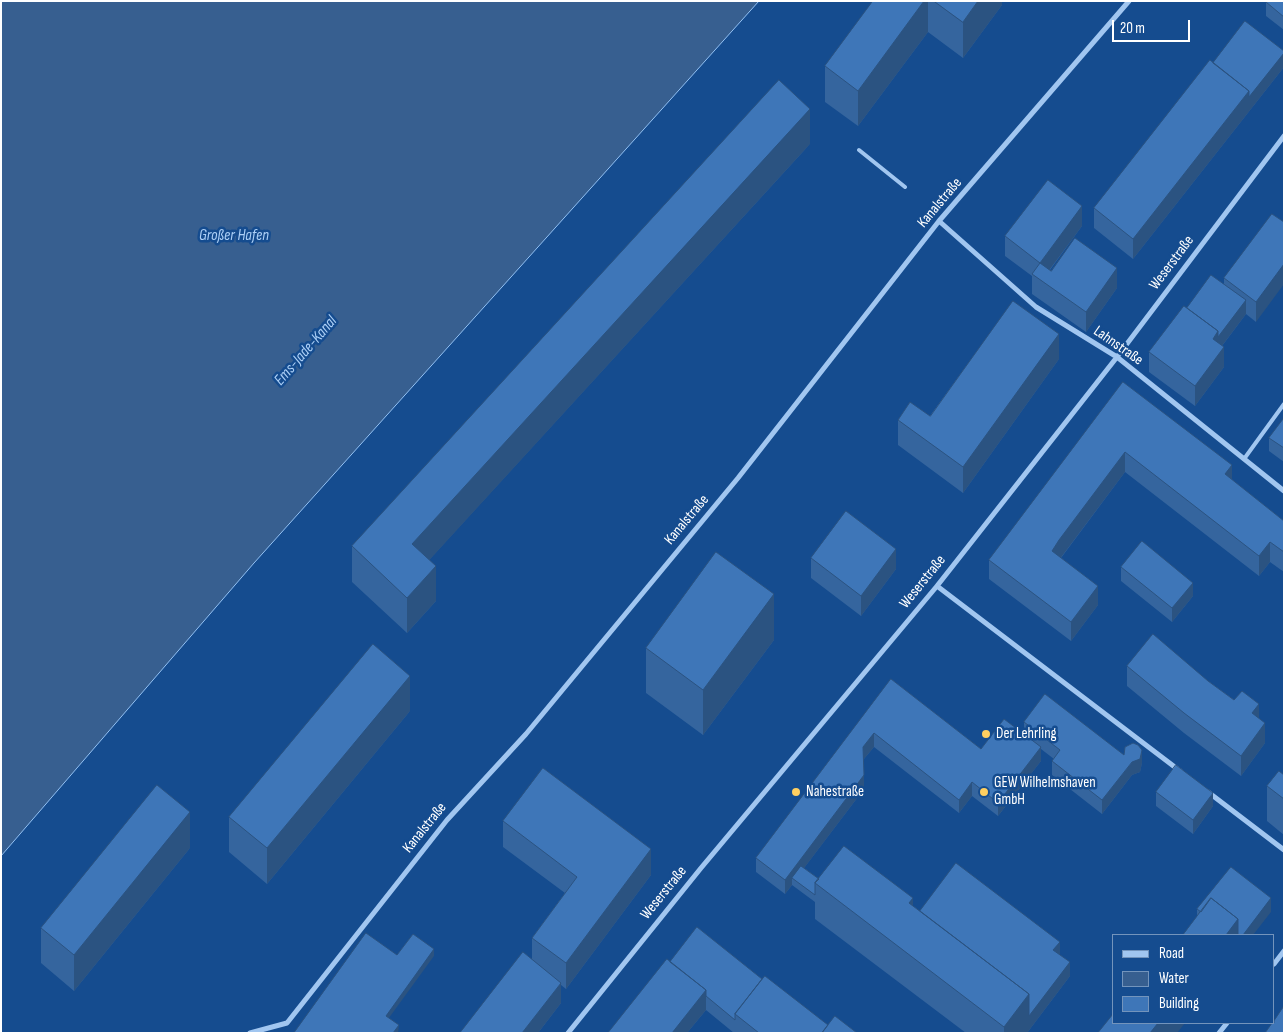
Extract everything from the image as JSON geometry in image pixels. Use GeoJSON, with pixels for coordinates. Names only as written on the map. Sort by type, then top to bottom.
{"type":"FeatureCollection","features":[{"type":"Feature","properties":{"kind":"street","name":"Kanalstraße"},"geometry":{"type":"LineString","coordinates":[[250,1033],[286,1023],[447,820],[526,734],[738,478],[940,221],[1129,1]]}},
{"type":"Feature","properties":{"kind":"street","name":"Weserstraße"},"geometry":{"type":"LineString","coordinates":[[568,1033],[701,868],[937,586],[1117,357],[1284,136]]}},
{"type":"Feature","properties":{"kind":"street"},"geometry":{"type":"LineString","coordinates":[[1279,142],[1284,147]]}},
{"type":"Feature","properties":{"kind":"street","name":"Lahnstraße"},"geometry":{"type":"LineString","coordinates":[[940,221],[1036,307],[1117,357],[1284,491]]}},
{"type":"Feature","properties":{"kind":"street"},"geometry":{"type":"LineString","coordinates":[[937,586],[1189,778]]}},
{"type":"Feature","properties":{"kind":"street"},"geometry":{"type":"LineString","coordinates":[[1205,790],[1284,850]]}},
{"type":"Feature","properties":{"kind":"street"},"geometry":{"type":"LineString","coordinates":[[1275,963],[1284,951]]}},
{"type":"Feature","properties":{"kind":"lane"},"geometry":{"type":"LineString","coordinates":[[859,150],[905,186]]}},
{"type":"Feature","properties":{"kind":"lane"},"geometry":{"type":"LineString","coordinates":[[1244,459],[1284,404]]}},
{"type":"Feature","properties":{"kind":"water","name":"Großer Hafen"},"geometry":{"type":"Polygon","coordinates":[[[1,1],[759,1],[254,563],[1,856],[1,1]]]}},
{"type":"Feature","properties":{"kind":"building"},"geometry":{"type":"Polygon","coordinates":[[[873,1],[924,1],[858,91],[825,66],[873,1]]]}},
{"type":"Feature","properties":{"kind":"building"},"geometry":{"type":"Polygon","coordinates":[[[934,1],[978,1],[963,22],[934,1]]]}},
{"type":"Feature","properties":{"kind":"building"},"geometry":{"type":"Polygon","coordinates":[[[1284,1],[1284,17],[1266,2],[1284,1]]]}},
{"type":"Feature","properties":{"kind":"building"},"geometry":{"type":"Polygon","coordinates":[[[1245,21],[1284,51],[1249,97],[1249,91],[1213,63],[1245,21]]]}},
{"type":"Feature","properties":{"kind":"building"},"geometry":{"type":"Polygon","coordinates":[[[1210,60],[1249,91],[1133,239],[1094,208],[1210,60]]]}},
{"type":"Feature","properties":{"kind":"building"},"geometry":{"type":"Polygon","coordinates":[[[779,80],[810,109],[412,544],[436,566],[407,598],[352,546],[779,80]]]}},
{"type":"Feature","properties":{"kind":"building"},"geometry":{"type":"Polygon","coordinates":[[[1048,180],[1082,206],[1040,263],[1005,236],[1048,180]]]}},
{"type":"Feature","properties":{"kind":"building"},"geometry":{"type":"Polygon","coordinates":[[[1272,214],[1284,222],[1284,264],[1256,302],[1224,278],[1272,214]]]}},
{"type":"Feature","properties":{"kind":"building"},"geometry":{"type":"Polygon","coordinates":[[[1075,238],[1117,268],[1086,312],[1032,274],[1040,263],[1051,271],[1075,238]]]}},
{"type":"Feature","properties":{"kind":"building"},"geometry":{"type":"Polygon","coordinates":[[[1211,275],[1246,300],[1218,337],[1218,331],[1187,308],[1211,275]]]}},
{"type":"Feature","properties":{"kind":"building"},"geometry":{"type":"Polygon","coordinates":[[[1013,301],[1059,334],[963,467],[898,420],[910,402],[930,416],[1013,301]]]}},
{"type":"Feature","properties":{"kind":"building"},"geometry":{"type":"Polygon","coordinates":[[[1184,306],[1218,331],[1213,339],[1224,347],[1195,386],[1149,352],[1184,306]]]}},
{"type":"Feature","properties":{"kind":"building"},"geometry":{"type":"Polygon","coordinates":[[[1123,382],[1232,465],[1225,474],[1284,521],[1284,552],[1270,542],[1259,556],[1125,452],[1052,551],[1098,586],[1071,622],[989,560],[1123,382]]]}},
{"type":"Feature","properties":{"kind":"building"},"geometry":{"type":"Polygon","coordinates":[[[1284,418],[1284,448],[1269,438],[1284,418]]]}},
{"type":"Feature","properties":{"kind":"building"},"geometry":{"type":"Polygon","coordinates":[[[846,511],[896,549],[861,596],[811,558],[846,511]]]}},
{"type":"Feature","properties":{"kind":"building"},"geometry":{"type":"Polygon","coordinates":[[[1142,541],[1193,583],[1172,608],[1121,567],[1142,541]]]}},
{"type":"Feature","properties":{"kind":"building"},"geometry":{"type":"Polygon","coordinates":[[[716,552],[774,594],[703,690],[646,648],[716,552]]]}},
{"type":"Feature","properties":{"kind":"building"},"geometry":{"type":"Polygon","coordinates":[[[1153,634],[1208,681],[1234,700],[1242,691],[1259,704],[1252,713],[1265,723],[1241,756],[1184,713],[1127,666],[1153,634]]]}},
{"type":"Feature","properties":{"kind":"building"},"geometry":{"type":"Polygon","coordinates":[[[373,644],[410,676],[267,848],[229,817],[373,644]]]}},
{"type":"Feature","properties":{"kind":"building"},"geometry":{"type":"Polygon","coordinates":[[[891,679],[981,749],[1004,719],[1041,747],[998,803],[972,782],[959,800],[874,733],[863,747],[864,775],[785,880],[756,858],[891,679]]]}},
{"type":"Feature","properties":{"kind":"building"},"geometry":{"type":"Polygon","coordinates":[[[1045,694],[1124,755],[1125,747],[1133,743],[1142,750],[1140,759],[1132,762],[1102,800],[1052,761],[1060,750],[1024,722],[1045,694]]]}},
{"type":"Feature","properties":{"kind":"building"},"geometry":{"type":"Polygon","coordinates":[[[1176,765],[1213,793],[1193,820],[1156,792],[1176,765]]]}},
{"type":"Feature","properties":{"kind":"building"},"geometry":{"type":"Polygon","coordinates":[[[543,768],[651,849],[566,963],[532,938],[577,877],[503,821],[543,768]]]}},
{"type":"Feature","properties":{"kind":"building"},"geometry":{"type":"Polygon","coordinates":[[[1279,771],[1284,775],[1284,799],[1267,786],[1279,771]]]}},
{"type":"Feature","properties":{"kind":"building"},"geometry":{"type":"Polygon","coordinates":[[[157,785],[190,812],[74,955],[41,928],[157,785]]]}},
{"type":"Feature","properties":{"kind":"building"},"geometry":{"type":"Polygon","coordinates":[[[844,846],[913,898],[909,903],[1029,994],[1004,1027],[815,883],[844,846]]]}},
{"type":"Feature","properties":{"kind":"building"},"geometry":{"type":"Polygon","coordinates":[[[956,863],[1060,942],[1053,950],[1070,962],[1029,1016],[1029,994],[920,911],[956,863]]]}},
{"type":"Feature","properties":{"kind":"building"},"geometry":{"type":"Polygon","coordinates":[[[801,866],[819,879],[815,883],[815,895],[792,878],[801,866]]]}},
{"type":"Feature","properties":{"kind":"building"},"geometry":{"type":"Polygon","coordinates":[[[1231,867],[1271,898],[1244,934],[1238,934],[1238,919],[1211,898],[1201,912],[1197,909],[1231,867]]]}},
{"type":"Feature","properties":{"kind":"building"},"geometry":{"type":"Polygon","coordinates":[[[1211,898],[1238,919],[1227,934],[1184,934],[1211,898]]]}},
{"type":"Feature","properties":{"kind":"building"},"geometry":{"type":"Polygon","coordinates":[[[697,927],[762,979],[735,1014],[735,1020],[706,996],[706,990],[670,962],[697,927]]]}},
{"type":"Feature","properties":{"kind":"building"},"geometry":{"type":"Polygon","coordinates":[[[366,933],[397,955],[413,934],[434,949],[386,1016],[399,1025],[393,1033],[294,1033],[366,933]]]}},
{"type":"Feature","properties":{"kind":"building"},"geometry":{"type":"Polygon","coordinates":[[[523,952],[561,983],[522,1033],[460,1033],[523,952]]]}},
{"type":"Feature","properties":{"kind":"building"},"geometry":{"type":"Polygon","coordinates":[[[667,959],[706,990],[672,1033],[608,1033],[667,959]]]}},
{"type":"Feature","properties":{"kind":"building"},"geometry":{"type":"Polygon","coordinates":[[[765,976],[828,1025],[822,1033],[759,1033],[735,1014],[765,976]]]}},
{"type":"Feature","properties":{"kind":"building"},"geometry":{"type":"Polygon","coordinates":[[[1284,1006],[1284,1033],[1265,1033],[1271,1024],[1275,1024],[1275,1020],[1284,1006]]]}},
{"type":"Feature","properties":{"kind":"building"},"geometry":{"type":"Polygon","coordinates":[[[835,1016],[857,1033],[822,1033],[835,1016]]]}},
{"type":"Feature","properties":{"kind":"building"},"geometry":{"type":"Polygon","coordinates":[[[1112,1016],[1112,1024],[1157,1024],[1150,1033],[1098,1033],[1112,1016]]]}},
{"type":"Feature","properties":{"kind":"place","name":"Der Lehrling"},"geometry":{"type":"Point","coordinates":[986,734]}},
{"type":"Feature","properties":{"kind":"place","name":"Nahestraße"},"geometry":{"type":"Point","coordinates":[796,792]}},
{"type":"Feature","properties":{"kind":"place","name":"GEW Wilhelmshaven GmbH"},"geometry":{"type":"Point","coordinates":[984,792]}},
{"type":"Feature","properties":{"kind":"water label","name":"Ems-Jade-Kanal"},"geometry":{"type":"Point","coordinates":[306,351]}}]}
